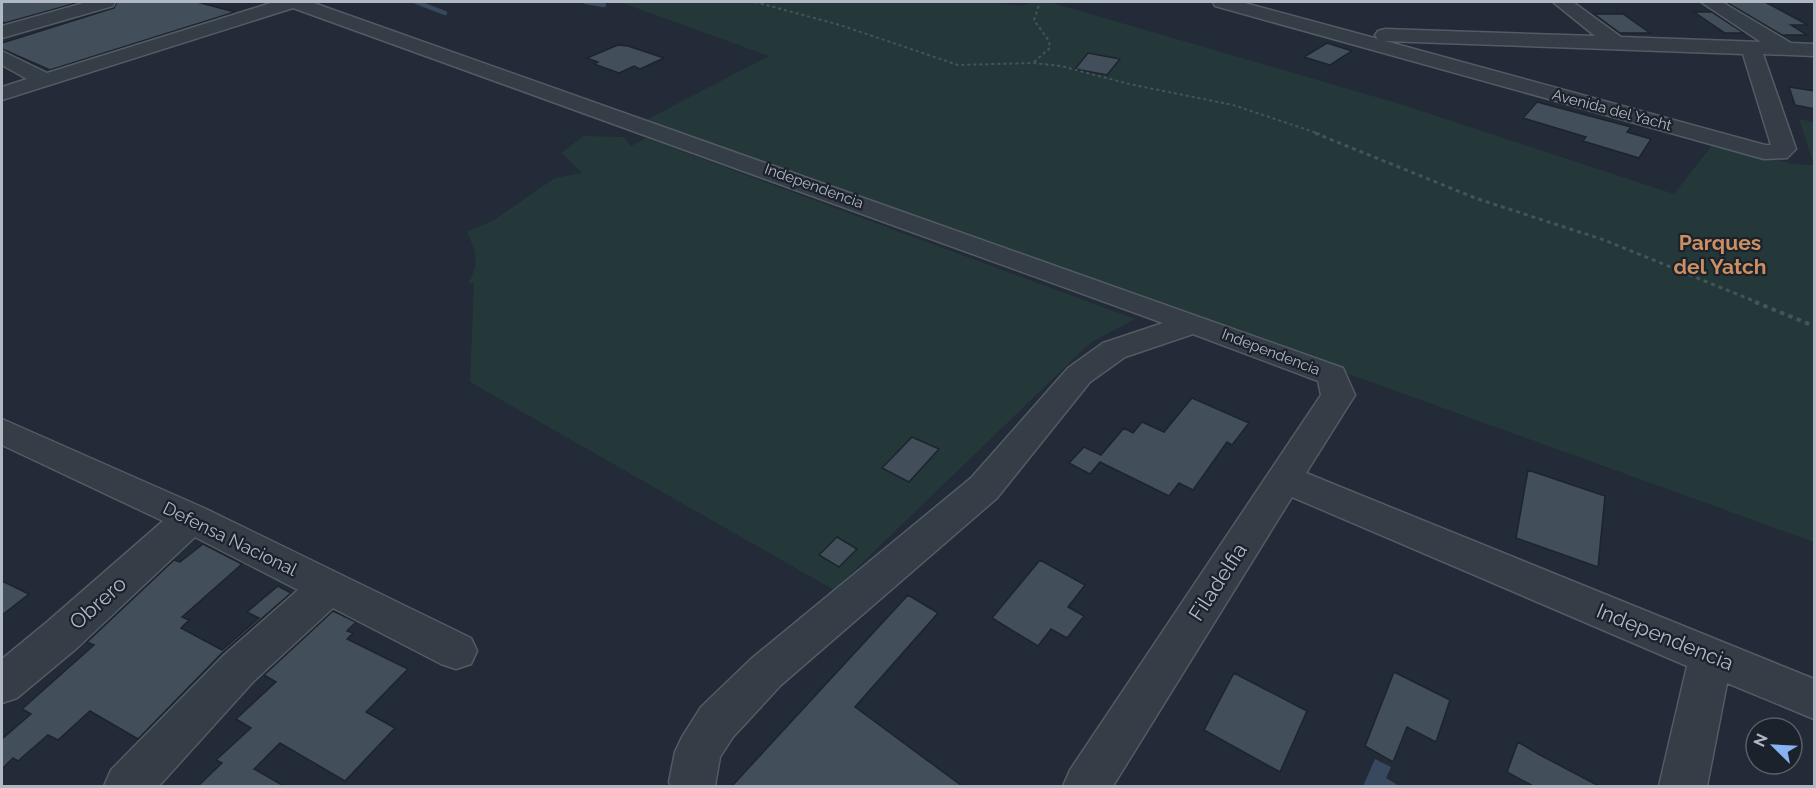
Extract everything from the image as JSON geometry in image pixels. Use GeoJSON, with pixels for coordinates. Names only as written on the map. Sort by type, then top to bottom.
{"type":"FeatureCollection","features":[{"type":"Feature","properties":{"kind":"street"},"geometry":{"type":"LineString","coordinates":[[2,32],[106,2]]}},
{"type":"Feature","properties":{"kind":"street"},"geometry":{"type":"LineString","coordinates":[[2,94],[293,2]]}},
{"type":"Feature","properties":{"kind":"street","name":"Independencia"},"geometry":{"type":"LineString","coordinates":[[293,2],[1193,322],[1332,375]]}},
{"type":"Feature","properties":{"kind":"street","name":"Avenida del Yacht"},"geometry":{"type":"LineString","coordinates":[[1222,2],[1764,152],[1778,153],[1784,149],[1751,48]]}},
{"type":"Feature","properties":{"kind":"street"},"geometry":{"type":"LineString","coordinates":[[1562,2],[1615,42]]}},
{"type":"Feature","properties":{"kind":"street"},"geometry":{"type":"LineString","coordinates":[[1710,2],[1786,49]]}},
{"type":"Feature","properties":{"kind":"street"},"geometry":{"type":"LineString","coordinates":[[1317,9],[1338,35]]}},
{"type":"Feature","properties":{"kind":"street","name":"Avenida del Yacht"},"geometry":{"type":"LineString","coordinates":[[1338,35],[1815,50]]}},
{"type":"Feature","properties":{"kind":"street"},"geometry":{"type":"LineString","coordinates":[[2,57],[45,80]]}},
{"type":"Feature","properties":{"kind":"street"},"geometry":{"type":"LineString","coordinates":[[693,782],[698,752],[725,714],[766,672],[984,488],[1079,375],[1114,350],[1193,322]]}},
{"type":"Feature","properties":{"kind":"street","name":"Filadelfia"},"geometry":{"type":"LineString","coordinates":[[1087,786],[1338,396],[1332,375]]}},
{"type":"Feature","properties":{"kind":"street","name":"Defensa Nacional"},"geometry":{"type":"LineString","coordinates":[[3,434],[191,518],[456,651]]}},
{"type":"Feature","properties":{"kind":"street","name":"Independencia"},"geometry":{"type":"LineString","coordinates":[[1284,479],[1815,699]]}},
{"type":"Feature","properties":{"kind":"street","name":"Obrero"},"geometry":{"type":"LineString","coordinates":[[2,684],[62,635],[191,518]]}},
{"type":"Feature","properties":{"kind":"street"},"geometry":{"type":"LineString","coordinates":[[128,786],[238,669],[328,587]]}},
{"type":"Feature","properties":{"kind":"street"},"geometry":{"type":"LineString","coordinates":[[1683,786],[1711,656]]}},
{"type":"Feature","properties":{"kind":"path"},"geometry":{"type":"LineString","coordinates":[[755,2],[840,25],[958,64],[1033,63],[1061,66],[1129,84],[1233,105],[1343,142],[1475,198],[1604,240],[1815,326]]}},
{"type":"Feature","properties":{"kind":"path"},"geometry":{"type":"LineString","coordinates":[[1033,63],[1050,48],[1049,41],[1034,20],[1040,2]]}},
{"type":"Feature","properties":{"kind":"shaded area"},"geometry":{"type":"Polygon","coordinates":[[[620,2],[989,2],[1022,6],[1034,2],[1049,2],[1400,104],[1674,194],[1713,144],[1793,164],[1814,165],[1814,542],[646,120],[769,56],[620,2]]]}},
{"type":"Feature","properties":{"kind":"shaded area"},"geometry":{"type":"Polygon","coordinates":[[[1799,119],[1814,122],[1814,165],[1799,119]]]}},
{"type":"Feature","properties":{"kind":"shaded area"},"geometry":{"type":"Polygon","coordinates":[[[583,136],[624,137],[631,146],[646,138],[1135,319],[1090,343],[834,590],[470,382],[474,283],[468,283],[474,270],[475,258],[473,245],[467,232],[494,220],[555,178],[582,173],[562,153],[583,136]]]}},
{"type":"Feature","properties":{"kind":"water"},"geometry":{"type":"Polygon","coordinates":[[[1375,759],[1391,767],[1386,778],[1399,786],[1363,786],[1375,759]]]}},
{"type":"Feature","properties":{"kind":"building"},"geometry":{"type":"Polygon","coordinates":[[[2,2],[80,2],[5,23],[2,22],[2,2]]]}},
{"type":"Feature","properties":{"kind":"building"},"geometry":{"type":"Polygon","coordinates":[[[117,2],[197,2],[235,12],[50,70],[2,49],[2,43],[114,8],[117,2]]]}},
{"type":"Feature","properties":{"kind":"building"},"geometry":{"type":"Polygon","coordinates":[[[1726,2],[1765,2],[1808,25],[1791,25],[1807,35],[1782,35],[1726,2]]]}},
{"type":"Feature","properties":{"kind":"building"},"geometry":{"type":"Polygon","coordinates":[[[1694,12],[1712,12],[1744,33],[1725,33],[1694,12]]]}},
{"type":"Feature","properties":{"kind":"building"},"geometry":{"type":"Polygon","coordinates":[[[1594,14],[1623,14],[1650,33],[1620,33],[1594,14]]]}},
{"type":"Feature","properties":{"kind":"building"},"geometry":{"type":"Polygon","coordinates":[[[1327,43],[1352,51],[1330,65],[1304,57],[1327,43]]]}},
{"type":"Feature","properties":{"kind":"building"},"geometry":{"type":"Polygon","coordinates":[[[618,45],[664,58],[640,69],[634,66],[619,73],[594,64],[598,62],[587,58],[618,45]]]}},
{"type":"Feature","properties":{"kind":"building"},"geometry":{"type":"Polygon","coordinates":[[[1088,53],[1120,59],[1107,75],[1075,69],[1088,53]]]}},
{"type":"Feature","properties":{"kind":"building"},"geometry":{"type":"Polygon","coordinates":[[[1789,87],[1815,91],[1815,109],[1795,105],[1789,87]]]}},
{"type":"Feature","properties":{"kind":"building"},"geometry":{"type":"Polygon","coordinates":[[[1537,102],[1631,127],[1627,132],[1651,139],[1639,158],[1583,141],[1586,137],[1523,118],[1537,102]]]}},
{"type":"Feature","properties":{"kind":"building"},"geometry":{"type":"Polygon","coordinates":[[[1192,398],[1249,423],[1232,445],[1227,442],[1193,490],[1179,483],[1169,496],[1100,462],[1090,474],[1069,463],[1084,447],[1101,455],[1124,428],[1133,433],[1142,422],[1164,432],[1192,398]]]}},
{"type":"Feature","properties":{"kind":"building"},"geometry":{"type":"Polygon","coordinates":[[[912,437],[939,449],[909,482],[882,468],[912,437]]]}},
{"type":"Feature","properties":{"kind":"building"},"geometry":{"type":"Polygon","coordinates":[[[1528,470],[1605,496],[1598,567],[1516,538],[1528,470]]]}},
{"type":"Feature","properties":{"kind":"building"},"geometry":{"type":"Polygon","coordinates":[[[837,537],[857,549],[839,567],[819,555],[837,537]]]}},
{"type":"Feature","properties":{"kind":"building"},"geometry":{"type":"Polygon","coordinates":[[[203,544],[242,564],[182,617],[189,620],[181,628],[222,650],[259,618],[247,612],[278,586],[291,593],[221,654],[138,739],[90,711],[58,740],[48,735],[18,761],[13,758],[2,769],[2,739],[31,714],[22,709],[94,645],[87,642],[174,560],[180,562],[203,544]]]}},
{"type":"Feature","properties":{"kind":"building"},"geometry":{"type":"Polygon","coordinates":[[[1040,560],[1085,585],[1068,607],[1084,616],[1067,638],[1051,629],[1038,646],[992,618],[1040,560]]]}},
{"type":"Feature","properties":{"kind":"building"},"geometry":{"type":"Polygon","coordinates":[[[2,581],[29,594],[2,615],[2,581]]]}},
{"type":"Feature","properties":{"kind":"building"},"geometry":{"type":"Polygon","coordinates":[[[908,595],[938,613],[855,707],[962,786],[732,786],[908,595]]]}},
{"type":"Feature","properties":{"kind":"building"},"geometry":{"type":"Polygon","coordinates":[[[333,611],[356,622],[347,631],[353,633],[347,639],[408,669],[366,712],[395,728],[345,781],[280,743],[254,769],[284,786],[198,786],[222,763],[216,760],[251,728],[236,719],[276,682],[264,675],[333,611]]]}},
{"type":"Feature","properties":{"kind":"building"},"geometry":{"type":"Polygon","coordinates":[[[1394,672],[1450,700],[1436,742],[1407,727],[1393,762],[1365,746],[1394,672]]]}},
{"type":"Feature","properties":{"kind":"building"},"geometry":{"type":"Polygon","coordinates":[[[1234,673],[1307,711],[1280,772],[1204,730],[1234,673]]]}},
{"type":"Feature","properties":{"kind":"building"},"geometry":{"type":"Polygon","coordinates":[[[1518,742],[1599,786],[1533,786],[1507,772],[1518,742]]]}},
{"type":"Feature","properties":{"kind":"waterway"},"geometry":{"type":"LineString","coordinates":[[416,2],[445,13]]}},
{"type":"Feature","properties":{"kind":"waterway"},"geometry":{"type":"LineString","coordinates":[[586,2],[604,5]]}},
{"type":"Feature","properties":{"kind":"district","name":"Parques del Yatch"},"geometry":{"type":"Point","coordinates":[1720,255]}}]}
